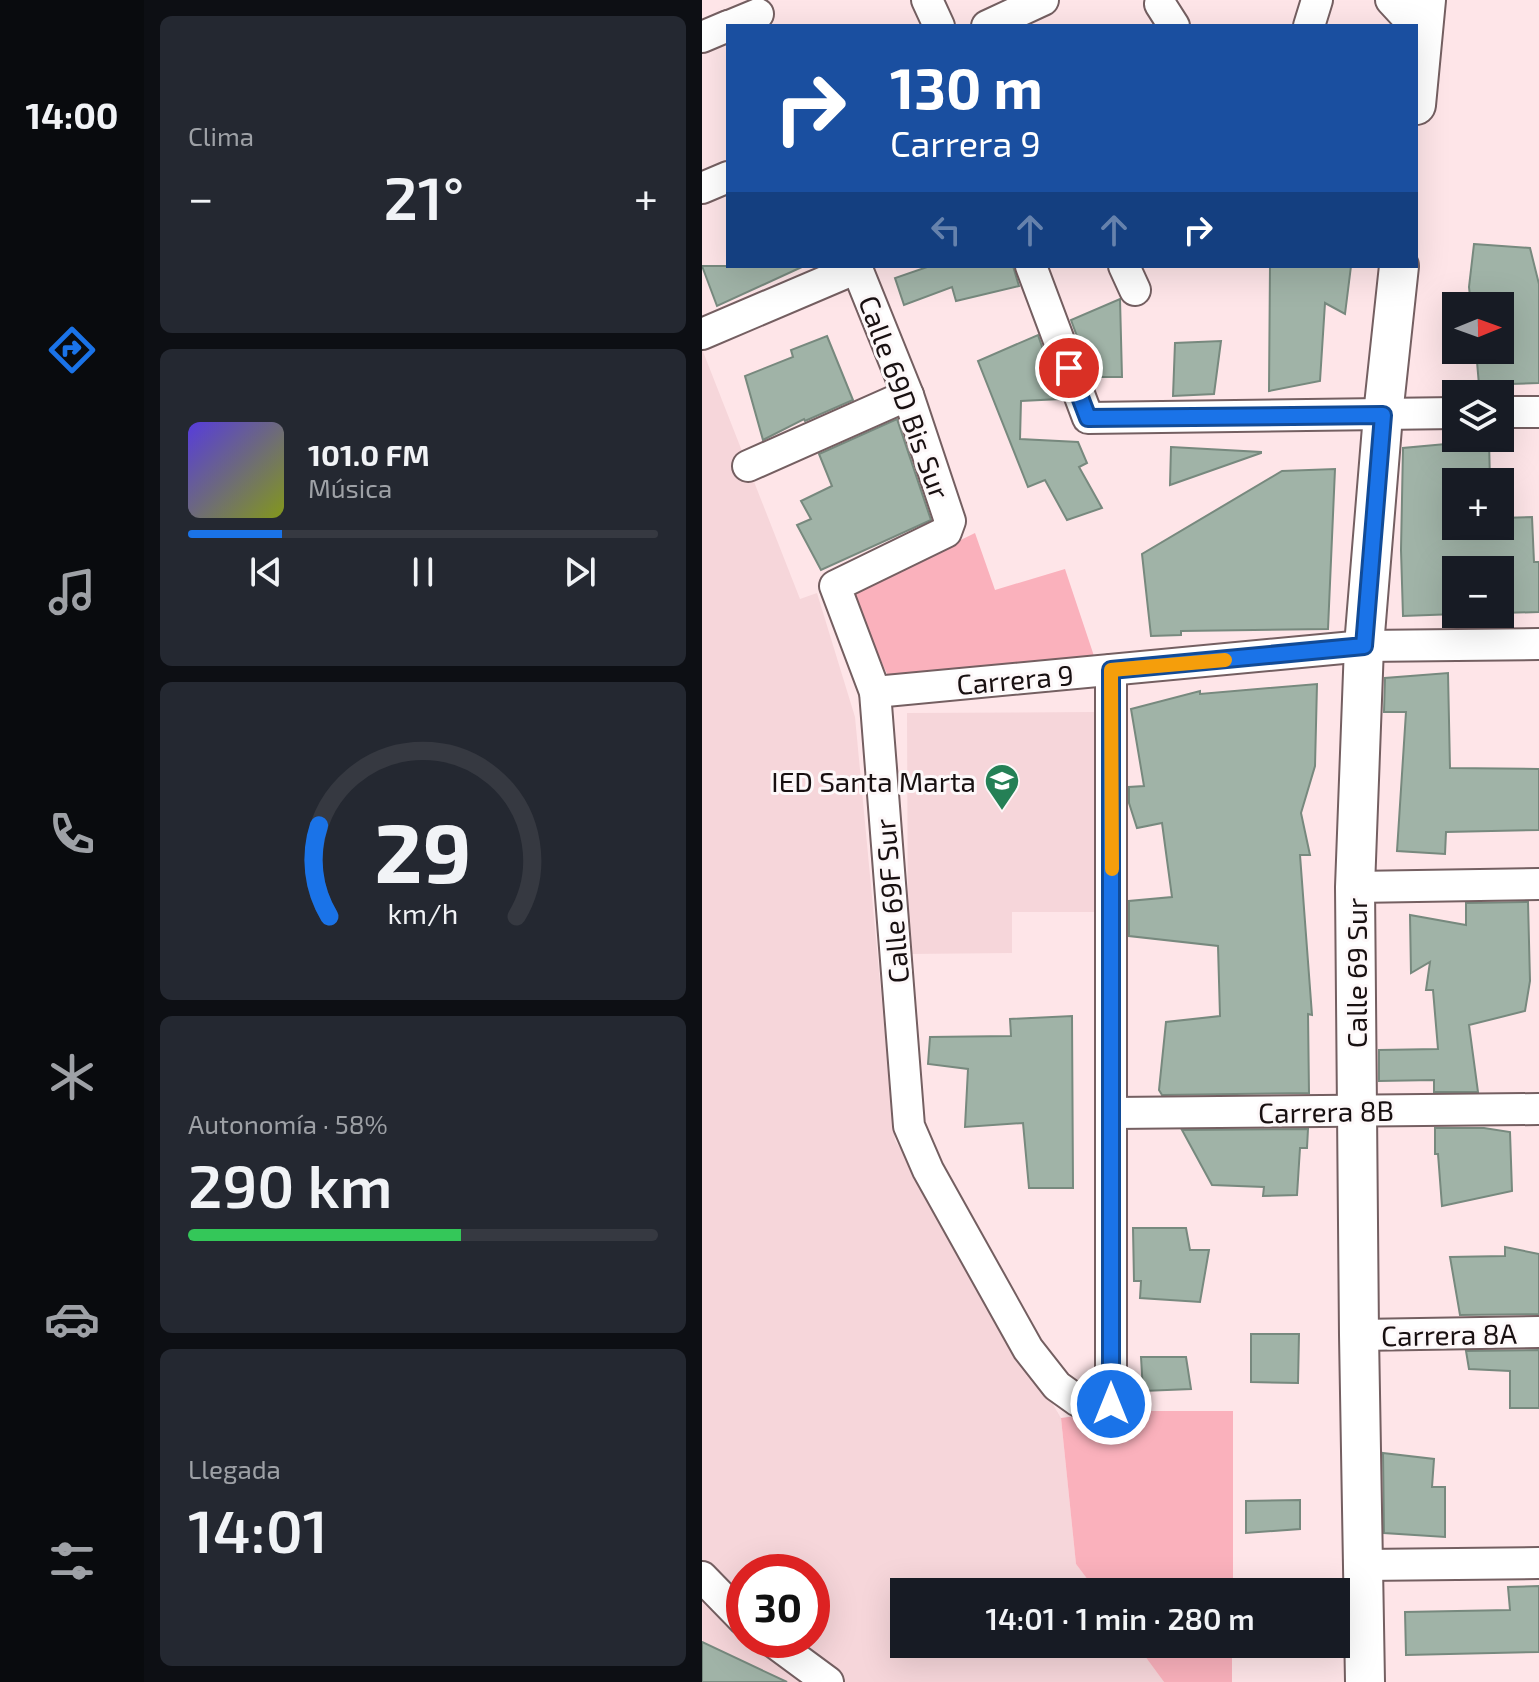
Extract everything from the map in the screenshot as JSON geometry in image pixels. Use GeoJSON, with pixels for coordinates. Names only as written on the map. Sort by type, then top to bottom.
{"type":"FeatureCollection","features":[{"type":"Feature","properties":{"kind":"street"},"geometry":{"type":"LineString","coordinates":[[927,0],[938,24]]}},
{"type":"Feature","properties":{"kind":"street"},"geometry":{"type":"LineString","coordinates":[[1000,23],[1043,0]]}},
{"type":"Feature","properties":{"kind":"street"},"geometry":{"type":"LineString","coordinates":[[1310,24],[1317,0]]}},
{"type":"Feature","properties":{"kind":"street"},"geometry":{"type":"LineString","coordinates":[[1391,0],[1420,22],[1418,64]]}},
{"type":"Feature","properties":{"kind":"street"},"geometry":{"type":"LineString","coordinates":[[733,24],[758,13]]}},
{"type":"Feature","properties":{"kind":"street"},"geometry":{"type":"LineString","coordinates":[[702,37],[726,27]]}},
{"type":"Feature","properties":{"kind":"street"},"geometry":{"type":"LineString","coordinates":[[702,188],[726,178]]}},
{"type":"Feature","properties":{"kind":"street"},"geometry":{"type":"LineString","coordinates":[[702,334],[855,268]]}},
{"type":"Feature","properties":{"kind":"street","name":"Calle 69D Bis Sur"},"geometry":{"type":"LineString","coordinates":[[835,586],[946,532],[950,521],[908,395],[857,268]]}},
{"type":"Feature","properties":{"kind":"street"},"geometry":{"type":"LineString","coordinates":[[1032,268],[1088,418],[1442,413]]}},
{"type":"Feature","properties":{"kind":"street","name":"Calle 69 Sur"},"geometry":{"type":"LineString","coordinates":[[1365,1682],[1355,887],[1364,646],[1399,268]]}},
{"type":"Feature","properties":{"kind":"street"},"geometry":{"type":"LineString","coordinates":[[748,466],[908,395]]}},
{"type":"Feature","properties":{"kind":"street"},"geometry":{"type":"LineString","coordinates":[[1514,412],[1539,412]]}},
{"type":"Feature","properties":{"kind":"street","name":"Calle 69F Sur"},"geometry":{"type":"LineString","coordinates":[[835,586],[875,692],[909,1126],[928,1170],[1028,1349],[1057,1386],[1078,1401],[1111,1404],[1113,1113]]}},
{"type":"Feature","properties":{"kind":"street","name":"Carrera 9"},"geometry":{"type":"LineString","coordinates":[[875,692],[1364,646],[1539,644]]}},
{"type":"Feature","properties":{"kind":"street"},"geometry":{"type":"LineString","coordinates":[[1111,670],[1113,1113]]}},
{"type":"Feature","properties":{"kind":"street"},"geometry":{"type":"LineString","coordinates":[[1355,887],[1539,884]]}},
{"type":"Feature","properties":{"kind":"street","name":"Carrera 8B"},"geometry":{"type":"LineString","coordinates":[[1113,1113],[1539,1109]]}},
{"type":"Feature","properties":{"kind":"street","name":"Carrera 8A"},"geometry":{"type":"LineString","coordinates":[[1359,1335],[1539,1332]]}},
{"type":"Feature","properties":{"kind":"street"},"geometry":{"type":"LineString","coordinates":[[1364,1565],[1539,1563]]}},
{"type":"Feature","properties":{"kind":"street"},"geometry":{"type":"LineString","coordinates":[[702,1577],[726,1602]]}},
{"type":"Feature","properties":{"kind":"street"},"geometry":{"type":"LineString","coordinates":[[795,1658],[828,1682]]}},
{"type":"Feature","properties":{"kind":"shaded area"},"geometry":{"type":"Polygon","coordinates":[[[702,349],[800,599],[817,593],[855,717],[895,1140],[1061,1418],[1076,1564],[1086,1578],[890,1578],[890,1658],[1146,1658],[1164,1682],[702,1682],[702,349]]]}},
{"type":"Feature","properties":{"kind":"shaded area"},"geometry":{"type":"Polygon","coordinates":[[[975,533],[995,590],[1065,569],[1096,662],[888,676],[850,594],[975,533]]]}},
{"type":"Feature","properties":{"kind":"shaded area","name":"IED Santa Marta"},"geometry":{"type":"Polygon","coordinates":[[[1096,712],[1097,912],[1012,912],[1012,953],[908,954],[907,713],[1096,712]]]}},
{"type":"Feature","properties":{"kind":"shaded area"},"geometry":{"type":"Polygon","coordinates":[[[1113,1411],[1233,1411],[1233,1578],[1086,1578],[1076,1564],[1061,1418],[1113,1411]]]}},
{"type":"Feature","properties":{"kind":"shaded area"},"geometry":{"type":"Polygon","coordinates":[[[1146,1658],[1232,1658],[1232,1682],[1164,1682],[1146,1658]]]}},
{"type":"Feature","properties":{"kind":"building"},"geometry":{"type":"Polygon","coordinates":[[[1474,244],[1530,248],[1539,284],[1539,383],[1479,380],[1477,364],[1514,364],[1514,292],[1470,292],[1474,244]]]}},
{"type":"Feature","properties":{"kind":"building"},"geometry":{"type":"Polygon","coordinates":[[[702,266],[800,268],[717,306],[702,266]]]}},
{"type":"Feature","properties":{"kind":"building"},"geometry":{"type":"Polygon","coordinates":[[[924,268],[1014,268],[1019,286],[956,301],[952,287],[904,305],[895,278],[924,268]]]}},
{"type":"Feature","properties":{"kind":"building"},"geometry":{"type":"Polygon","coordinates":[[[1270,268],[1351,268],[1345,314],[1325,303],[1320,381],[1269,391],[1270,268]]]}},
{"type":"Feature","properties":{"kind":"building"},"geometry":{"type":"Polygon","coordinates":[[[1120,299],[1122,377],[1092,377],[1071,320],[1120,299]]]}},
{"type":"Feature","properties":{"kind":"building"},"geometry":{"type":"Polygon","coordinates":[[[1038,335],[1060,399],[1021,401],[1020,439],[1078,442],[1087,463],[1079,467],[1102,508],[1067,520],[1045,480],[1028,487],[978,361],[1038,335]]]}},
{"type":"Feature","properties":{"kind":"building"},"geometry":{"type":"Polygon","coordinates":[[[827,336],[853,400],[804,419],[763,440],[745,376],[793,357],[791,350],[827,336]]]}},
{"type":"Feature","properties":{"kind":"building"},"geometry":{"type":"Polygon","coordinates":[[[1221,341],[1214,394],[1173,396],[1175,343],[1221,341]]]}},
{"type":"Feature","properties":{"kind":"building"},"geometry":{"type":"Polygon","coordinates":[[[897,419],[931,520],[821,570],[797,525],[811,519],[801,501],[832,486],[819,454],[897,419]]]}},
{"type":"Feature","properties":{"kind":"building"},"geometry":{"type":"Polygon","coordinates":[[[1442,444],[1442,452],[1489,452],[1490,468],[1442,468],[1442,540],[1514,540],[1514,518],[1532,517],[1534,562],[1539,562],[1539,612],[1514,613],[1514,556],[1442,556],[1442,615],[1403,616],[1403,448],[1442,444]]]}},
{"type":"Feature","properties":{"kind":"building"},"geometry":{"type":"Polygon","coordinates":[[[1171,447],[1261,452],[1261,453],[1170,485],[1171,447]]]}},
{"type":"Feature","properties":{"kind":"building"},"geometry":{"type":"Polygon","coordinates":[[[1335,469],[1328,629],[1181,631],[1181,635],[1151,636],[1142,554],[1282,471],[1335,469]]]}},
{"type":"Feature","properties":{"kind":"building"},"geometry":{"type":"Polygon","coordinates":[[[1448,673],[1450,768],[1539,769],[1539,830],[1446,832],[1445,854],[1397,851],[1406,712],[1384,712],[1385,678],[1448,673]]]}},
{"type":"Feature","properties":{"kind":"building"},"geometry":{"type":"Polygon","coordinates":[[[1317,684],[1315,766],[1301,813],[1310,855],[1300,855],[1312,1015],[1308,1014],[1309,1093],[1162,1095],[1159,1090],[1166,1022],[1220,1016],[1218,946],[1129,936],[1129,901],[1172,897],[1162,823],[1137,828],[1129,803],[1129,787],[1144,786],[1131,709],[1200,691],[1200,694],[1317,684]]]}},
{"type":"Feature","properties":{"kind":"building"},"geometry":{"type":"Polygon","coordinates":[[[1528,902],[1530,981],[1525,1011],[1469,1025],[1478,1092],[1434,1092],[1434,1080],[1379,1081],[1379,1050],[1438,1049],[1433,990],[1426,990],[1430,962],[1411,973],[1410,915],[1466,925],[1466,903],[1528,902]]]}},
{"type":"Feature","properties":{"kind":"building"},"geometry":{"type":"Polygon","coordinates":[[[1072,1016],[1073,1188],[1029,1188],[1023,1123],[965,1127],[968,1069],[928,1064],[930,1037],[1011,1036],[1010,1019],[1072,1016]]]}},
{"type":"Feature","properties":{"kind":"building"},"geometry":{"type":"Polygon","coordinates":[[[1435,1128],[1484,1128],[1510,1132],[1512,1191],[1442,1206],[1435,1128]]]}},
{"type":"Feature","properties":{"kind":"building"},"geometry":{"type":"Polygon","coordinates":[[[1308,1129],[1307,1148],[1300,1148],[1297,1195],[1263,1196],[1264,1187],[1212,1185],[1182,1130],[1308,1129]]]}},
{"type":"Feature","properties":{"kind":"building"},"geometry":{"type":"Polygon","coordinates":[[[1133,1228],[1186,1228],[1190,1250],[1209,1250],[1200,1302],[1140,1298],[1141,1281],[1134,1281],[1133,1228]]]}},
{"type":"Feature","properties":{"kind":"building"},"geometry":{"type":"Polygon","coordinates":[[[1505,1247],[1539,1254],[1539,1314],[1460,1315],[1450,1257],[1505,1256],[1505,1247]]]}},
{"type":"Feature","properties":{"kind":"building"},"geometry":{"type":"Polygon","coordinates":[[[1251,1334],[1299,1334],[1298,1383],[1251,1382],[1251,1334]]]}},
{"type":"Feature","properties":{"kind":"building"},"geometry":{"type":"Polygon","coordinates":[[[1539,1350],[1539,1408],[1510,1408],[1510,1371],[1469,1369],[1466,1351],[1539,1350]]]}},
{"type":"Feature","properties":{"kind":"building"},"geometry":{"type":"Polygon","coordinates":[[[1141,1357],[1186,1357],[1191,1389],[1143,1391],[1141,1357]]]}},
{"type":"Feature","properties":{"kind":"building"},"geometry":{"type":"Polygon","coordinates":[[[1383,1453],[1434,1459],[1432,1487],[1445,1487],[1445,1537],[1384,1533],[1383,1453]]]}},
{"type":"Feature","properties":{"kind":"building"},"geometry":{"type":"Polygon","coordinates":[[[1300,1500],[1300,1529],[1246,1533],[1246,1501],[1300,1500]]]}},
{"type":"Feature","properties":{"kind":"building"},"geometry":{"type":"Polygon","coordinates":[[[1539,1586],[1539,1652],[1406,1655],[1405,1612],[1510,1610],[1508,1587],[1539,1586]]]}},
{"type":"Feature","properties":{"kind":"building"},"geometry":{"type":"Polygon","coordinates":[[[702,1642],[726,1653],[726,1658],[736,1658],[787,1682],[702,1682],[702,1642]]]}},
{"type":"Feature","properties":{"kind":"slow traffic"},"geometry":{"type":"LineString","coordinates":[[1112,869],[1111,670],[1225,660]]}},
{"type":"Feature","properties":{"kind":"place","name":"IED Santa Marta"},"geometry":{"type":"Point","coordinates":[1002,812]}},
{"type":"Feature","properties":{"kind":"route"},"geometry":{"type":"LineString","coordinates":[[1069,368],[1088,418],[1383,415],[1364,646],[1111,670],[1111,1404]]}}]}
